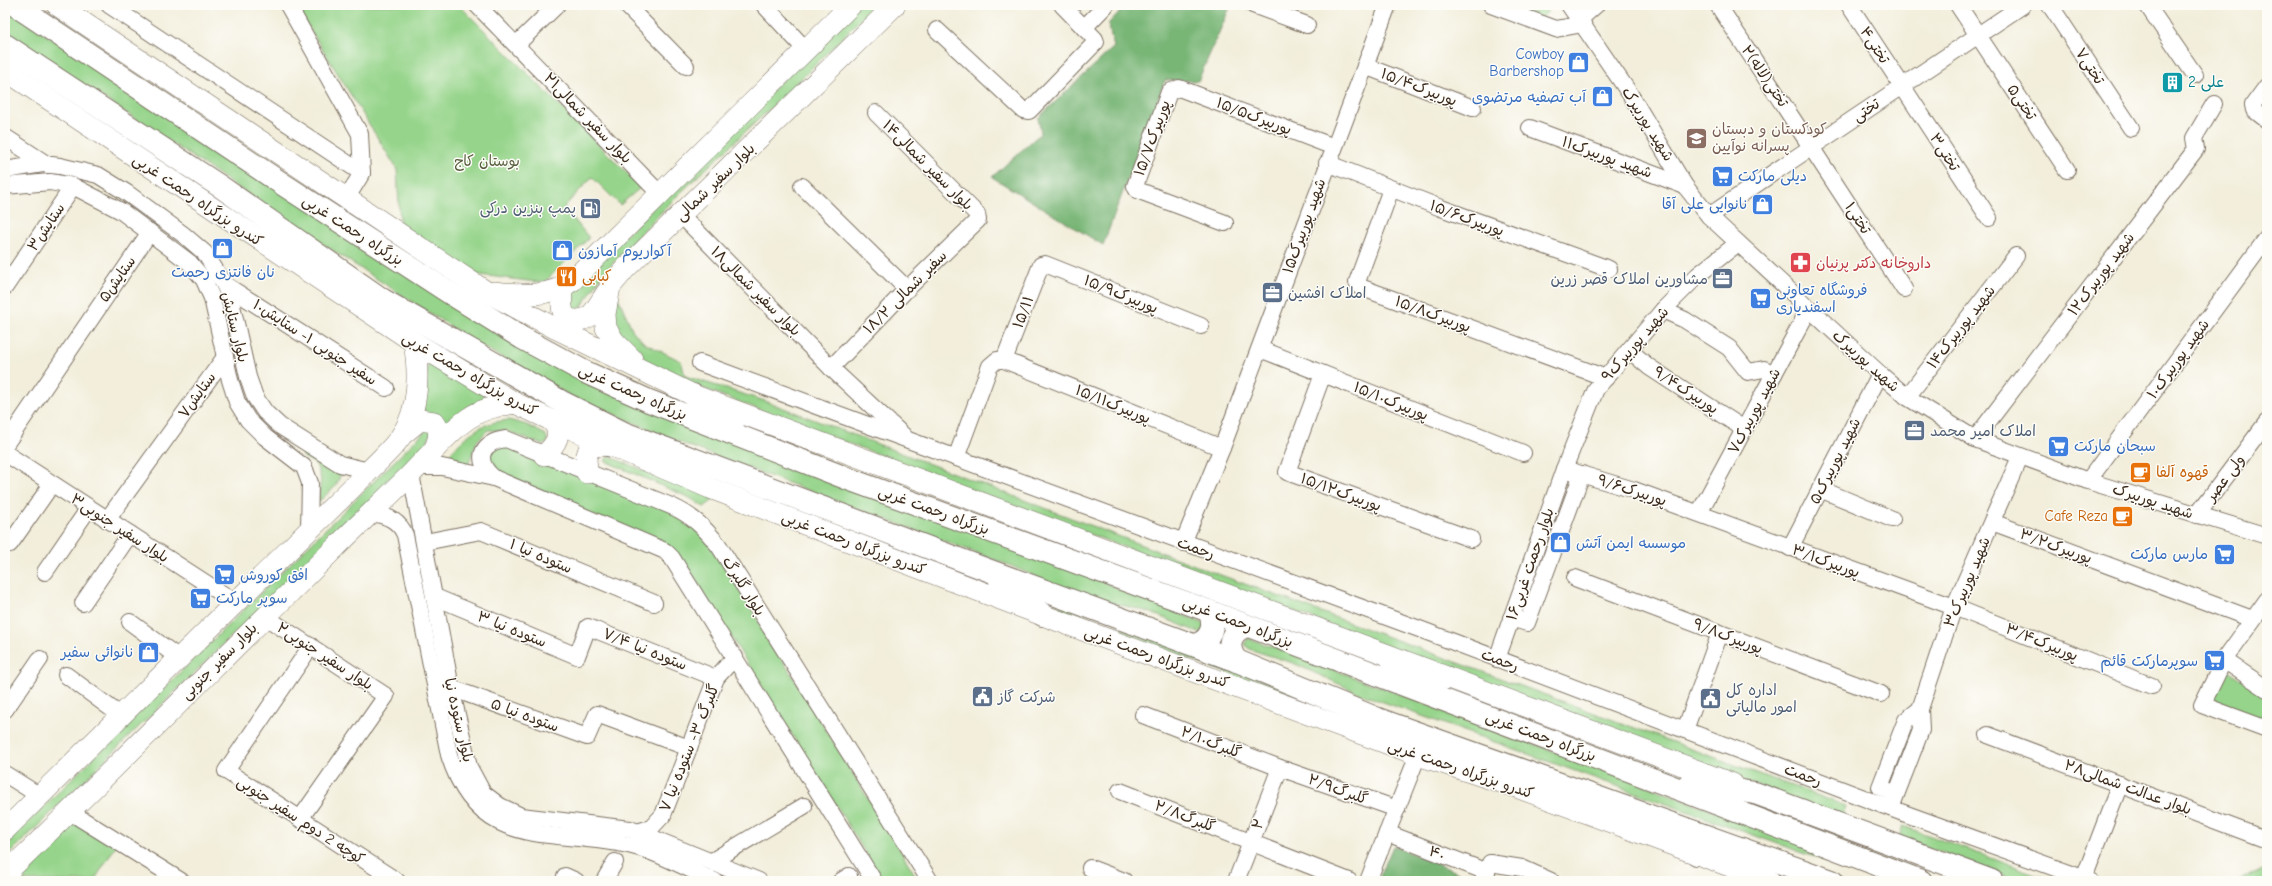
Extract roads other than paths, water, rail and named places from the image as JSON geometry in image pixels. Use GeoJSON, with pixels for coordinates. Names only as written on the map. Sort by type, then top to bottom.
{"type":"FeatureCollection","features":[{"type":"Feature","properties":{"kind":"highway","name":"بزرگراه رحمت غربی"},"geometry":{"type":"LineString","coordinates":[[15,5],[450,294],[542,349],[585,372],[650,401],[746,439],[1209,611],[1921,881]]}},
{"type":"Feature","properties":{"kind":"highway"},"geometry":{"type":"LineString","coordinates":[[5,45],[267,219],[382,300],[562,402],[624,433],[702,461],[985,569],[1196,645],[1378,719],[1515,766],[1832,881]]}},
{"type":"Feature","properties":{"kind":"highway"},"geometry":{"type":"LineString","coordinates":[[694,395],[746,439]]}},
{"type":"Feature","properties":{"kind":"highway"},"geometry":{"type":"LineString","coordinates":[[607,445],[702,461]]}},
{"type":"Feature","properties":{"kind":"highway"},"geometry":{"type":"LineString","coordinates":[[985,569],[1043,615]]}},
{"type":"Feature","properties":{"kind":"highway"},"geometry":{"type":"LineString","coordinates":[[1196,645],[1202,643],[1212,632],[1212,618],[1209,611]]}},
{"type":"Feature","properties":{"kind":"highway"},"geometry":{"type":"LineString","coordinates":[[1237,661],[1230,650],[1230,643],[1236,632],[1247,626]]}},
{"type":"Feature","properties":{"kind":"highway"},"geometry":{"type":"LineString","coordinates":[[1355,666],[1447,678]]}},
{"type":"Feature","properties":{"kind":"highway"},"geometry":{"type":"LineString","coordinates":[[1652,778],[1755,793],[1992,881]]}},
{"type":"Feature","properties":{"kind":"highway"},"geometry":{"type":"LineString","coordinates":[[1697,854],[1738,847],[1790,881]]}},
{"type":"Feature","properties":{"kind":"main road"},"geometry":{"type":"LineString","coordinates":[[57,5],[485,291],[551,326],[694,395],[1755,793]]}},
{"type":"Feature","properties":{"kind":"main road","name":"بلوار سفیر شمالی"},"geometry":{"type":"LineString","coordinates":[[485,291],[542,295],[562,288],[572,281],[659,193],[851,5]]}},
{"type":"Feature","properties":{"kind":"main road","name":"بلوار سفیر شمالی"},"geometry":{"type":"LineString","coordinates":[[648,373],[622,350],[606,328],[605,314],[610,287],[625,269],[895,5]]}},
{"type":"Feature","properties":{"kind":"main road","name":"کندرو بزرگراه رحمت غربی"},"geometry":{"type":"LineString","coordinates":[[5,70],[306,272],[414,342],[515,403],[551,420],[710,488],[1043,615],[1418,755],[1516,787],[1770,881]]}},
{"type":"Feature","properties":{"kind":"main road"},"geometry":{"type":"LineString","coordinates":[[284,185],[346,198]]}},
{"type":"Feature","properties":{"kind":"main road"},"geometry":{"type":"LineString","coordinates":[[267,219],[306,272]]}},
{"type":"Feature","properties":{"kind":"main road"},"geometry":{"type":"LineString","coordinates":[[562,288],[562,310],[566,317],[573,320],[581,320],[590,316],[610,287]]}},
{"type":"Feature","properties":{"kind":"main road","name":"بلوار سفیر جنوبی"},"geometry":{"type":"LineString","coordinates":[[5,830],[309,530],[403,434],[409,418],[417,386],[417,361],[414,342]]}},
{"type":"Feature","properties":{"kind":"main road","name":"بلوار سفیر جنوبی"},"geometry":{"type":"LineString","coordinates":[[5,874],[70,812],[264,616],[434,451],[471,417],[497,406],[515,403]]}},
{"type":"Feature","properties":{"kind":"main road"},"geometry":{"type":"LineString","coordinates":[[403,434],[420,420],[434,422],[439,434],[434,451]]}},
{"type":"Feature","properties":{"kind":"main road"},"geometry":{"type":"LineString","coordinates":[[544,455],[557,442],[558,432],[556,425],[551,420]]}},
{"type":"Feature","properties":{"kind":"main road"},"geometry":{"type":"LineString","coordinates":[[587,473],[586,458],[589,449],[593,446],[607,445]]}},
{"type":"Feature","properties":{"kind":"street"},"geometry":{"type":"LineString","coordinates":[[109,5],[362,173]]}},
{"type":"Feature","properties":{"kind":"street"},"geometry":{"type":"LineString","coordinates":[[288,5],[360,134],[362,173],[346,198]]}},
{"type":"Feature","properties":{"kind":"street","name":"بلوار سفیر شمالی۲۱"},"geometry":{"type":"LineString","coordinates":[[477,5],[517,44],[659,193]]}},
{"type":"Feature","properties":{"kind":"street"},"geometry":{"type":"LineString","coordinates":[[517,44],[557,5]]}},
{"type":"Feature","properties":{"kind":"street"},"geometry":{"type":"LineString","coordinates":[[626,5],[686,66]]}},
{"type":"Feature","properties":{"kind":"street"},"geometry":{"type":"LineString","coordinates":[[764,5],[806,50]]}},
{"type":"Feature","properties":{"kind":"street"},"geometry":{"type":"LineString","coordinates":[[937,30],[1026,112],[1029,111],[1095,45],[1095,39],[1062,5]]}},
{"type":"Feature","properties":{"kind":"street"},"geometry":{"type":"LineString","coordinates":[[1084,28],[1106,5]]}},
{"type":"Feature","properties":{"kind":"street"},"geometry":{"type":"LineString","coordinates":[[1253,5],[1307,25]]}},
{"type":"Feature","properties":{"kind":"street","name":"شهید پوربیرک۱۵"},"geometry":{"type":"LineString","coordinates":[[1182,543],[1222,448],[1260,349],[1327,163],[1388,5]]}},
{"type":"Feature","properties":{"kind":"street"},"geometry":{"type":"LineString","coordinates":[[1491,5],[1556,29],[1581,22],[1596,5]]}},
{"type":"Feature","properties":{"kind":"street","name":"شهید پوربیرک"},"geometry":{"type":"LineString","coordinates":[[1569,5],[1630,94],[1685,186],[1709,216],[1880,374],[1907,397],[1975,439],[2020,457],[2088,481],[2267,536]]}},
{"type":"Feature","properties":{"kind":"street","name":"۲تختی(لاله)"},"geometry":{"type":"LineString","coordinates":[[1718,5],[1812,146]]}},
{"type":"Feature","properties":{"kind":"street","name":"تختی۴"},"geometry":{"type":"LineString","coordinates":[[1849,5],[1901,86]]}},
{"type":"Feature","properties":{"kind":"street","name":"تختی۵"},"geometry":{"type":"LineString","coordinates":[[1958,5],[2067,170]]}},
{"type":"Feature","properties":{"kind":"street","name":"تختی"},"geometry":{"type":"LineString","coordinates":[[1709,216],[1977,34],[2023,5]]}},
{"type":"Feature","properties":{"kind":"street","name":"تختی۷"},"geometry":{"type":"LineString","coordinates":[[2050,5],[2131,128]]}},
{"type":"Feature","properties":{"kind":"street"},"geometry":{"type":"LineString","coordinates":[[2147,5],[2194,75]]}},
{"type":"Feature","properties":{"kind":"street","name":"پوربیرک۱۵/۴"},"geometry":{"type":"LineString","coordinates":[[1365,66],[1474,108]]}},
{"type":"Feature","properties":{"kind":"street","name":"تختی۳"},"geometry":{"type":"LineString","coordinates":[[1901,86],[1989,218]]}},
{"type":"Feature","properties":{"kind":"street"},"geometry":{"type":"LineString","coordinates":[[2267,86],[2253,105],[2254,110],[2267,120]]}},
{"type":"Feature","properties":{"kind":"street","name":"پوربیرک۱۵/۵"},"geometry":{"type":"LineString","coordinates":[[1173,90],[1179,88],[1334,147]]}},
{"type":"Feature","properties":{"kind":"street","name":"پوربیرک۱۵/۷"},"geometry":{"type":"LineString","coordinates":[[1173,90],[1169,92],[1135,186],[1137,190],[1225,223]]}},
{"type":"Feature","properties":{"kind":"street","name":"شهید پوربیرک۱۲"},"geometry":{"type":"LineString","coordinates":[[1975,439],[2196,149],[2194,138],[2214,104]]}},
{"type":"Feature","properties":{"kind":"street","name":"بلوار سفیر شمالی۱۴"},"geometry":{"type":"LineString","coordinates":[[876,113],[979,217]]}},
{"type":"Feature","properties":{"kind":"street","name":"شهید پوربیرک۱۱"},"geometry":{"type":"LineString","coordinates":[[1530,128],[1685,186]]}},
{"type":"Feature","properties":{"kind":"street"},"geometry":{"type":"LineString","coordinates":[[5,137],[48,165]]}},
{"type":"Feature","properties":{"kind":"street","name":"تختی۱"},"geometry":{"type":"LineString","coordinates":[[1812,146],[1904,289]]}},
{"type":"Feature","properties":{"kind":"street","name":"پوربیرک۱۵/۶"},"geometry":{"type":"LineString","coordinates":[[1327,163],[1391,189],[1609,269]]}},
{"type":"Feature","properties":{"kind":"street","name":"بلوار ستایش"},"geometry":{"type":"LineString","coordinates":[[5,170],[48,165],[79,170],[101,177],[184,234],[205,253],[224,284],[231,301],[248,377],[255,397],[265,412],[280,426],[340,464],[369,470]]}},
{"type":"Feature","properties":{"kind":"street"},"geometry":{"type":"LineString","coordinates":[[91,195],[101,177]]}},
{"type":"Feature","properties":{"kind":"street","name":"بلوار ستایش"},"geometry":{"type":"LineString","coordinates":[[5,186],[50,182],[73,186],[121,211],[190,263],[204,280],[212,298],[237,402],[248,420],[264,437],[304,467],[310,483],[309,530]]}},
{"type":"Feature","properties":{"kind":"street","name":"ستایش۳"},"geometry":{"type":"LineString","coordinates":[[5,287],[73,186]]}},
{"type":"Feature","properties":{"kind":"street"},"geometry":{"type":"LineString","coordinates":[[802,186],[907,289]]}},
{"type":"Feature","properties":{"kind":"street","name":"پوربیرک۱۵/۸"},"geometry":{"type":"LineString","coordinates":[[1391,189],[1357,282],[1360,288],[1606,378]]}},
{"type":"Feature","properties":{"kind":"street","name":"بلوار سفیر شمالی۱۸"},"geometry":{"type":"LineString","coordinates":[[681,215],[831,368],[909,441]]}},
{"type":"Feature","properties":{"kind":"street","name":"سفیر شمالی ۱۸/۲"},"geometry":{"type":"LineString","coordinates":[[831,368],[907,289],[978,220],[979,217]]}},
{"type":"Feature","properties":{"kind":"street","name":"ستایش۵"},"geometry":{"type":"LineString","coordinates":[[5,445],[150,232]]}},
{"type":"Feature","properties":{"kind":"street","name":"شهید پوربیرک۱۰"},"geometry":{"type":"LineString","coordinates":[[2088,481],[2267,238]]}},
{"type":"Feature","properties":{"kind":"street","name":"شهید پوربیرک۹"},"geometry":{"type":"LineString","coordinates":[[1564,468],[1596,389],[1663,310],[1698,275],[1738,243]]}},
{"type":"Feature","properties":{"kind":"street","name":"شهید پوربیرک۱۴"},"geometry":{"type":"LineString","coordinates":[[1907,397],[2016,256]]}},
{"type":"Feature","properties":{"kind":"street","name":"پوربیرک۱۵/۹"},"geometry":{"type":"LineString","coordinates":[[1041,265],[1045,264],[1201,326]]}},
{"type":"Feature","properties":{"kind":"street","name":"۱۵/۱۱"},"geometry":{"type":"LineString","coordinates":[[1004,360],[1041,265]]}},
{"type":"Feature","properties":{"kind":"street","name":"سفیر جنوبی ۱- ستایش۱۰"},"geometry":{"type":"LineString","coordinates":[[224,284],[386,388]]}},
{"type":"Feature","properties":{"kind":"street","name":"شهید پوربیرک۷"},"geometry":{"type":"LineString","coordinates":[[1699,513],[1809,309]]}},
{"type":"Feature","properties":{"kind":"street"},"geometry":{"type":"LineString","coordinates":[[1663,310],[1685,320],[1728,348],[1748,372],[1764,369],[1774,374]]}},
{"type":"Feature","properties":{"kind":"street","name":"پوربیرک۱۵/۱۰"},"geometry":{"type":"LineString","coordinates":[[1260,349],[1523,453]]}},
{"type":"Feature","properties":{"kind":"street","name":"پوربیرک۹/۴"},"geometry":{"type":"LineString","coordinates":[[1629,350],[1649,367],[1744,429]]}},
{"type":"Feature","properties":{"kind":"street","name":"ستایش۷"},"geometry":{"type":"LineString","coordinates":[[108,520],[168,434],[225,357]]}},
{"type":"Feature","properties":{"kind":"street"},"geometry":{"type":"LineString","coordinates":[[956,458],[990,366],[996,360],[1004,360]]}},
{"type":"Feature","properties":{"kind":"street","name":"پوربیرک۱۵/۱۱"},"geometry":{"type":"LineString","coordinates":[[1004,360],[1222,448]]}},
{"type":"Feature","properties":{"kind":"street","name":"رحمت"},"geometry":{"type":"LineString","coordinates":[[700,363],[1685,730],[1893,801],[2088,880]]}},
{"type":"Feature","properties":{"kind":"street","name":"پوربیرک۱۵/۱۲"},"geometry":{"type":"LineString","coordinates":[[1323,374],[1287,472],[1471,539]]}},
{"type":"Feature","properties":{"kind":"street","name":"شهید پوربیرک۵"},"geometry":{"type":"LineString","coordinates":[[1790,548],[1880,374]]}},
{"type":"Feature","properties":{"kind":"street","name":"ولی عصر"},"geometry":{"type":"LineString","coordinates":[[2197,515],[2267,422]]}},
{"type":"Feature","properties":{"kind":"street","name":"بلوار گلبرگ"},"geometry":{"type":"LineString","coordinates":[[494,478],[483,466],[481,457],[484,449],[495,440],[506,439],[685,512],[705,528],[723,553],[930,881]]}},
{"type":"Feature","properties":{"kind":"street"},"geometry":{"type":"LineString","coordinates":[[291,456],[299,454],[303,448],[303,441]]}},
{"type":"Feature","properties":{"kind":"street","name":"بلوار سفیر جنوبی۳"},"geometry":{"type":"LineString","coordinates":[[5,454],[235,602]]}},
{"type":"Feature","properties":{"kind":"street","name":"شهید پوربیرک۳"},"geometry":{"type":"LineString","coordinates":[[1893,801],[1921,730],[1920,709],[1954,607],[2020,457]]}},
{"type":"Feature","properties":{"kind":"street","name":"بلوار گلبرگ"},"geometry":{"type":"LineString","coordinates":[[415,470],[442,466],[494,478],[665,551],[672,558],[735,657],[874,881]]}},
{"type":"Feature","properties":{"kind":"street","name":"پوربیرک۹/۶"},"geometry":{"type":"LineString","coordinates":[[1564,468],[1699,513]]}},
{"type":"Feature","properties":{"kind":"street","name":"بلوار رحمت غربی۱۶"},"geometry":{"type":"LineString","coordinates":[[1497,659],[1564,468]]}},
{"type":"Feature","properties":{"kind":"street","name":"بلوار ستوده نیا"},"geometry":{"type":"LineString","coordinates":[[415,470],[434,598],[451,688],[469,767],[483,792],[500,806],[520,816],[630,829],[759,881]]}},
{"type":"Feature","properties":{"kind":"street"},"geometry":{"type":"LineString","coordinates":[[1511,618],[1527,623],[1582,474]]}},
{"type":"Feature","properties":{"kind":"street"},"geometry":{"type":"LineString","coordinates":[[10,544],[52,484]]}},
{"type":"Feature","properties":{"kind":"street"},"geometry":{"type":"LineString","coordinates":[[1820,489],[1892,519]]}},
{"type":"Feature","properties":{"kind":"street"},"geometry":{"type":"LineString","coordinates":[[45,572],[90,508]]}},
{"type":"Feature","properties":{"kind":"street","name":"بلوار ستوده نیا"},"geometry":{"type":"LineString","coordinates":[[371,513],[390,518],[402,528],[405,535],[449,755],[454,772],[464,791],[479,810],[514,830],[629,845],[715,881]]}},
{"type":"Feature","properties":{"kind":"street","name":"پوربیرک۳/۱"},"geometry":{"type":"LineString","coordinates":[[1699,513],[1790,548],[1954,607]]}},
{"type":"Feature","properties":{"kind":"street","name":"پوربیرک۳/۲"},"geometry":{"type":"LineString","coordinates":[[1992,522],[2252,619]]}},
{"type":"Feature","properties":{"kind":"street","name":"ستوده نیا ۱"},"geometry":{"type":"LineString","coordinates":[[405,535],[409,527],[413,524],[424,535],[481,531],[654,604]]}},
{"type":"Feature","properties":{"kind":"street"},"geometry":{"type":"LineString","coordinates":[[83,603],[130,534]]}},
{"type":"Feature","properties":{"kind":"street","name":"پوربیرک۹/۸"},"geometry":{"type":"LineString","coordinates":[[1575,578],[1881,694]]}},
{"type":"Feature","properties":{"kind":"street","name":"ستوده نیا ۳"},"geometry":{"type":"LineString","coordinates":[[434,598],[577,656],[582,642]]}},
{"type":"Feature","properties":{"kind":"street"},"geometry":{"type":"LineString","coordinates":[[2267,600],[2224,660],[2202,705],[2267,729]]}},
{"type":"Feature","properties":{"kind":"street","name":"پوربیرک۳/۴"},"geometry":{"type":"LineString","coordinates":[[1954,607],[2152,686]]}},
{"type":"Feature","properties":{"kind":"street","name":"بلوار سفیر جنوبی۲"},"geometry":{"type":"LineString","coordinates":[[264,616],[386,696],[300,819]]}},
{"type":"Feature","properties":{"kind":"street"},"geometry":{"type":"LineString","coordinates":[[130,622],[179,658]]}},
{"type":"Feature","properties":{"kind":"street","name":"ستوده نیا ۷/۴"},"geometry":{"type":"LineString","coordinates":[[582,642],[588,627],[716,678]]}},
{"type":"Feature","properties":{"kind":"street"},"geometry":{"type":"LineString","coordinates":[[1685,730],[1720,633]]}},
{"type":"Feature","properties":{"kind":"street","name":"کوچه 2 دوم سفیر جنوبی"},"geometry":{"type":"LineString","coordinates":[[311,646],[226,771],[397,881]]}},
{"type":"Feature","properties":{"kind":"street","name":"گلبرگ ۳- ستوده نیا ۷"},"geometry":{"type":"LineString","coordinates":[[637,832],[651,828],[663,815],[716,678],[735,657]]}},
{"type":"Feature","properties":{"kind":"street"},"geometry":{"type":"LineString","coordinates":[[5,710],[40,659]]}},
{"type":"Feature","properties":{"kind":"street"},"geometry":{"type":"LineString","coordinates":[[2224,660],[2267,689]]}},
{"type":"Feature","properties":{"kind":"street"},"geometry":{"type":"LineString","coordinates":[[66,675],[120,715]]}},
{"type":"Feature","properties":{"kind":"street","name":"ستوده نیا ۵"},"geometry":{"type":"LineString","coordinates":[[451,688],[587,737],[598,714],[689,748]]}},
{"type":"Feature","properties":{"kind":"street","name":"گلبرگ۲/۱۰"},"geometry":{"type":"LineString","coordinates":[[1143,715],[1280,768]]}},
{"type":"Feature","properties":{"kind":"street","name":"بلوار عدالت شمالی۲۸"},"geometry":{"type":"LineString","coordinates":[[1988,735],[2267,840]]}},
{"type":"Feature","properties":{"kind":"street"},"geometry":{"type":"LineString","coordinates":[[1368,881],[1418,755]]}},
{"type":"Feature","properties":{"kind":"street","name":"گلبرگ۲/۹"},"geometry":{"type":"LineString","coordinates":[[1280,768],[1396,809]]}},
{"type":"Feature","properties":{"kind":"street","name":"۲"},"geometry":{"type":"LineString","coordinates":[[1236,881],[1280,768]]}},
{"type":"Feature","properties":{"kind":"street"},"geometry":{"type":"LineString","coordinates":[[5,774],[40,796]]}},
{"type":"Feature","properties":{"kind":"street"},"geometry":{"type":"LineString","coordinates":[[2088,880],[2120,784]]}},
{"type":"Feature","properties":{"kind":"street","name":"گلبرگ۲/۸"},"geometry":{"type":"LineString","coordinates":[[1120,790],[1349,881]]}},
{"type":"Feature","properties":{"kind":"street"},"geometry":{"type":"LineString","coordinates":[[712,861],[804,806]]}},
{"type":"Feature","properties":{"kind":"street"},"geometry":{"type":"LineString","coordinates":[[70,812],[181,881]]}},
{"type":"Feature","properties":{"kind":"street","name":"۴۰"},"geometry":{"type":"LineString","coordinates":[[1387,833],[1486,872],[1522,868],[1551,881]]}},
{"type":"Feature","properties":{"kind":"street"},"geometry":{"type":"LineString","coordinates":[[604,881],[615,862]]}},
{"type":"Feature","properties":{"kind":"street"},"geometry":{"type":"LineString","coordinates":[[1090,868],[1124,881]]}},
{"type":"Feature","properties":{"kind":"place","name":"Cowboy Barbershop"},"geometry":{"type":"Point","coordinates":[1579,63]}},
{"type":"Feature","properties":{"kind":"place","name":"علی 2"},"geometry":{"type":"Point","coordinates":[2173,82]}},
{"type":"Feature","properties":{"kind":"place","name":"آب تصفیه مرتضوی"},"geometry":{"type":"Point","coordinates":[1602,97]}},
{"type":"Feature","properties":{"kind":"place","name":"کودکستان و دبستان پسرانه نوآیین"},"geometry":{"type":"Point","coordinates":[1696,138]}},
{"type":"Feature","properties":{"kind":"place","name":"دیلی مارکت"},"geometry":{"type":"Point","coordinates":[1722,176]}},
{"type":"Feature","properties":{"kind":"place","name":"نانوایی علی آقا"},"geometry":{"type":"Point","coordinates":[1763,204]}},
{"type":"Feature","properties":{"kind":"place","name":"پمپ بنزین درکی"},"geometry":{"type":"Point","coordinates":[591,208]}},
{"type":"Feature","properties":{"kind":"place","name":"نان فانتزی رحمت"},"geometry":{"type":"Point","coordinates":[223,249]}},
{"type":"Feature","properties":{"kind":"place","name":"آکواریوم آمازون"},"geometry":{"type":"Point","coordinates":[562,251]}},
{"type":"Feature","properties":{"kind":"place","name":"داروخانه دکتر پرنیان"},"geometry":{"type":"Point","coordinates":[1801,263]}},
{"type":"Feature","properties":{"kind":"place","name":"کبابی"},"geometry":{"type":"Point","coordinates":[567,276]}},
{"type":"Feature","properties":{"kind":"place","name":"مشاورین املاک قصر زرین"},"geometry":{"type":"Point","coordinates":[1723,279]}},
{"type":"Feature","properties":{"kind":"place","name":"املاک افشین"},"geometry":{"type":"Point","coordinates":[1273,293]}},
{"type":"Feature","properties":{"kind":"place","name":"فروشگاه تعاونی اسفندیاری"},"geometry":{"type":"Point","coordinates":[1761,299]}},
{"type":"Feature","properties":{"kind":"place","name":"املاک امیر محمد"},"geometry":{"type":"Point","coordinates":[1914,431]}},
{"type":"Feature","properties":{"kind":"place","name":"سبحان مارکت"},"geometry":{"type":"Point","coordinates":[2058,446]}},
{"type":"Feature","properties":{"kind":"place","name":"قهوه آلفا"},"geometry":{"type":"Point","coordinates":[2140,472]}},
{"type":"Feature","properties":{"kind":"place","name":"Cafe Reza"},"geometry":{"type":"Point","coordinates":[2123,516]}},
{"type":"Feature","properties":{"kind":"place","name":"موسسه ایمن آتش"},"geometry":{"type":"Point","coordinates":[1560,543]}},
{"type":"Feature","properties":{"kind":"place","name":"مارس مارکت"},"geometry":{"type":"Point","coordinates":[2224,554]}},
{"type":"Feature","properties":{"kind":"place","name":"افق کوروش"},"geometry":{"type":"Point","coordinates":[225,575]}},
{"type":"Feature","properties":{"kind":"place","name":"سوپر مارکت"},"geometry":{"type":"Point","coordinates":[200,598]}},
{"type":"Feature","properties":{"kind":"place","name":"نانوائی سفیر"},"geometry":{"type":"Point","coordinates":[149,652]}},
{"type":"Feature","properties":{"kind":"place","name":"سوپرمارکت قائم"},"geometry":{"type":"Point","coordinates":[2214,661]}},
{"type":"Feature","properties":{"kind":"place","name":"شرکت گاز"},"geometry":{"type":"Point","coordinates":[983,697]}},
{"type":"Feature","properties":{"kind":"place","name":"اداره کل امور مالیاتی"},"geometry":{"type":"Point","coordinates":[1711,699]}},
{"type":"Feature","properties":{"kind":"park label","name":"بوستان کاج"},"geometry":{"type":"Point","coordinates":[487,161]}}]}
